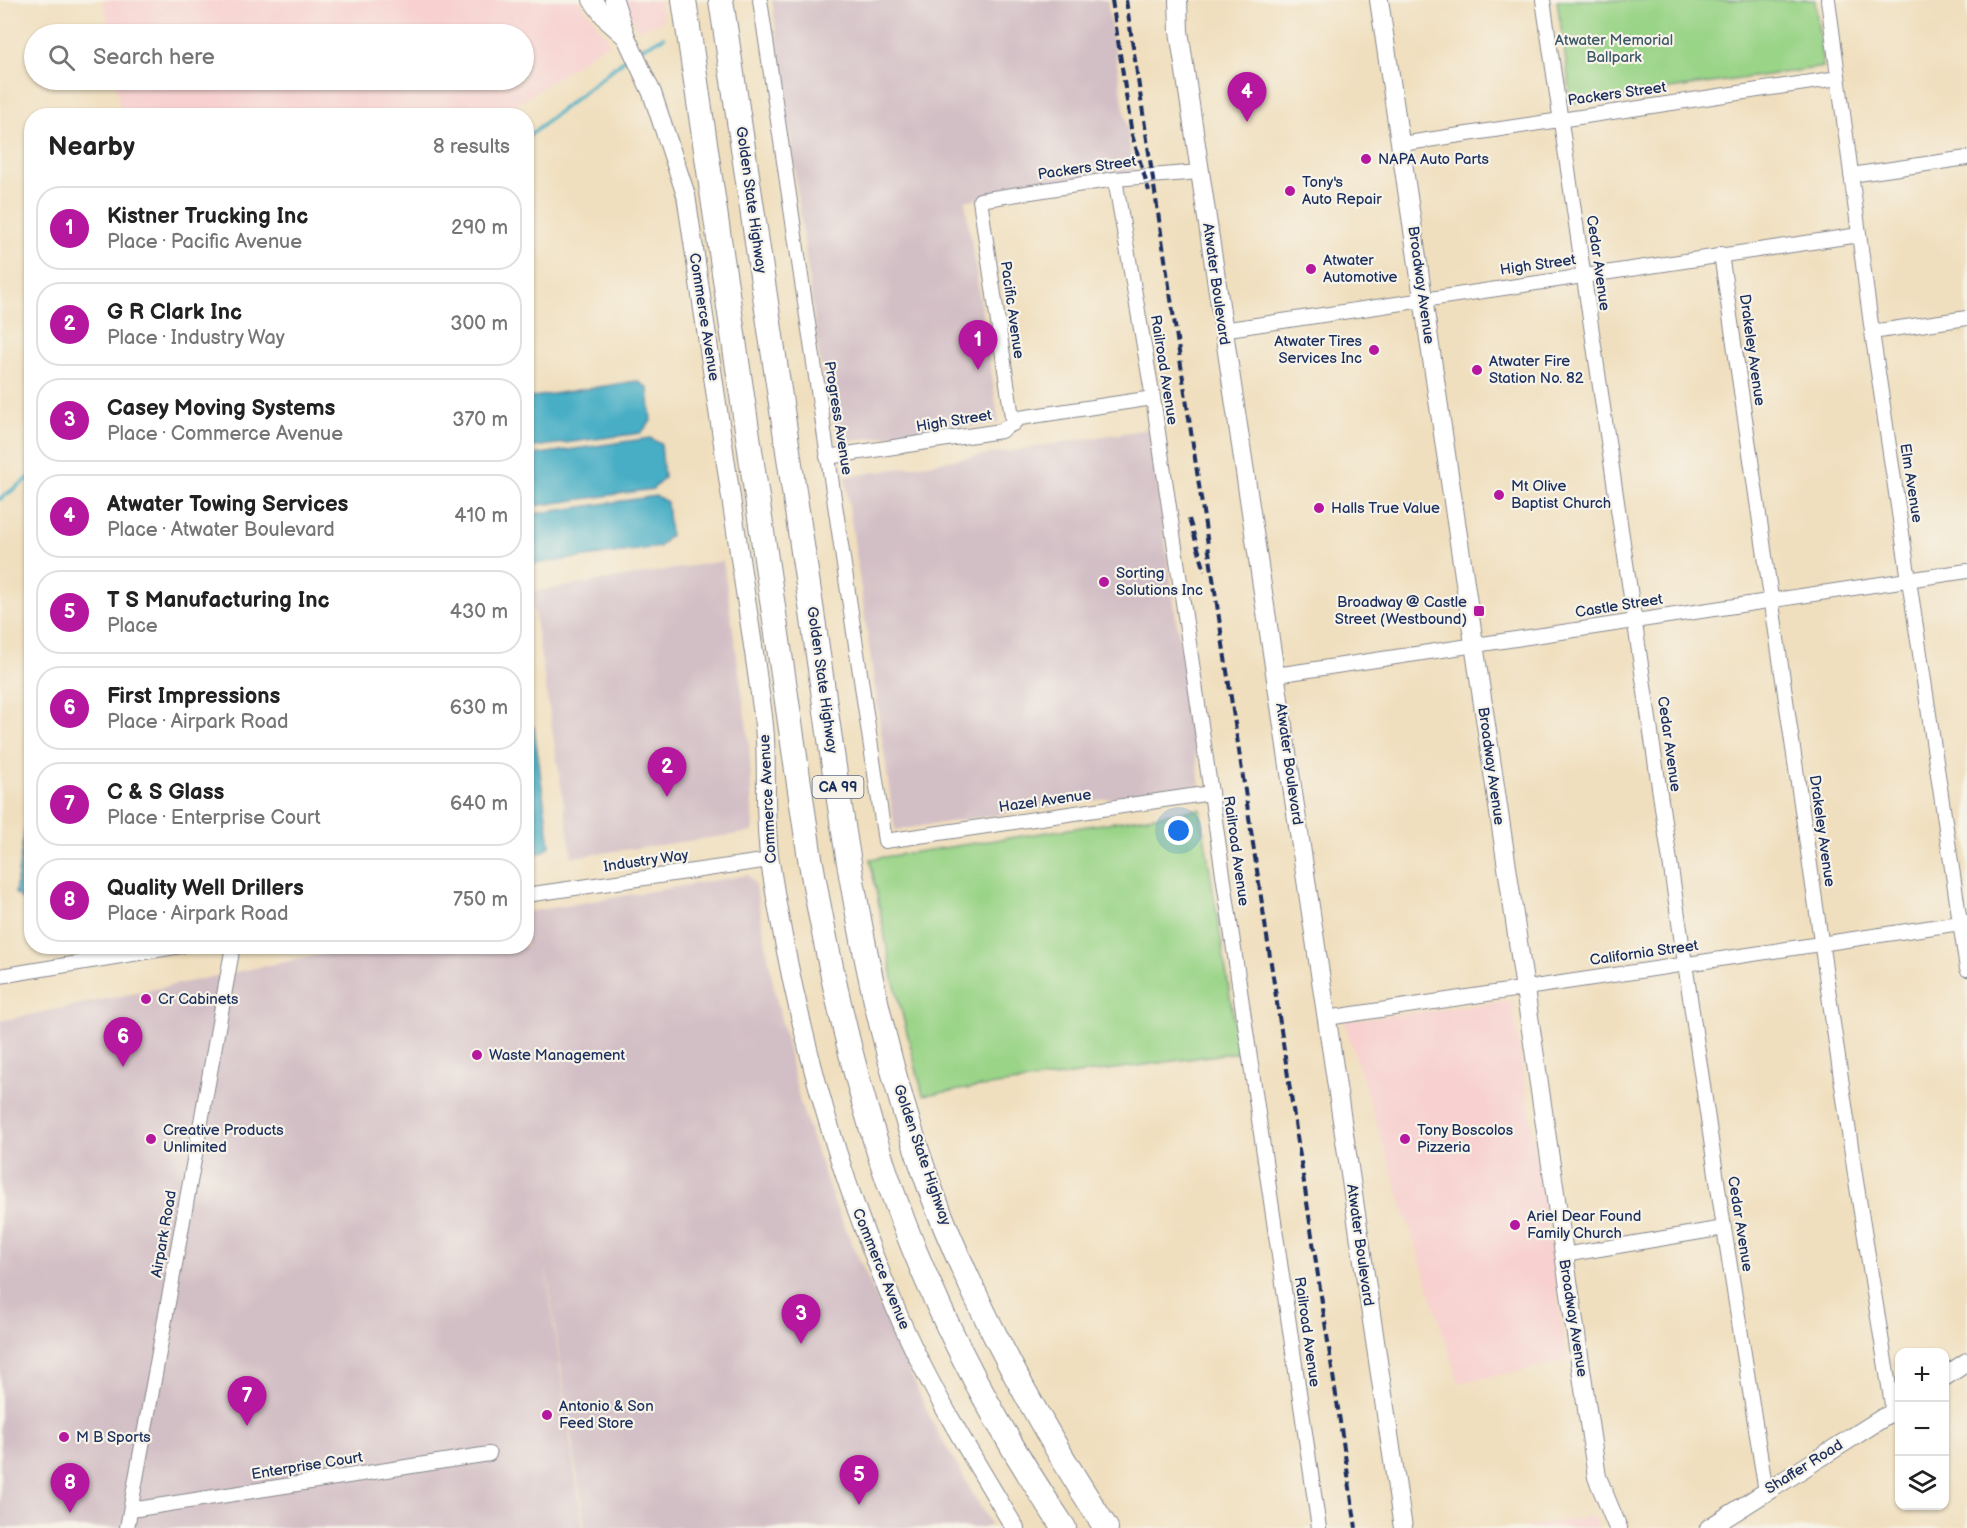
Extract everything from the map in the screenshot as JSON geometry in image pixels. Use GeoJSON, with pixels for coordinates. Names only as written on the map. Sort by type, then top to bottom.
{"type":"FeatureCollection","features":[{"type":"Feature","properties":{"kind":"highway","name":"CA 99"},"geometry":{"type":"LineString","coordinates":[[684,0],[809,852],[828,957],[853,1063],[882,1163],[919,1258],[972,1372],[1033,1483],[1064,1528]]}},
{"type":"Feature","properties":{"kind":"highway","name":"Golden State Highway"},"geometry":{"type":"LineString","coordinates":[[721,0],[855,901],[884,1034],[930,1186],[962,1265],[1001,1348],[1044,1429],[1106,1528]]}},
{"type":"Feature","properties":{"kind":"street","name":"Commerce Avenue"},"geometry":{"type":"LineString","coordinates":[[592,0],[604,16],[626,37]]}},
{"type":"Feature","properties":{"kind":"street","name":"Commerce Avenue"},"geometry":{"type":"LineString","coordinates":[[614,0],[626,37],[642,69],[686,195],[765,735],[770,860],[797,1008],[822,1104],[851,1192],[904,1328],[966,1447],[1015,1528]]}},
{"type":"Feature","properties":{"kind":"street","name":"Progress Avenue"},"geometry":{"type":"LineString","coordinates":[[760,0],[885,841]]}},
{"type":"Feature","properties":{"kind":"street","name":"Atwater Boulevard"},"geometry":{"type":"LineString","coordinates":[[1179,0],[1179,31],[1222,330],[1276,675],[1403,1528]]}},
{"type":"Feature","properties":{"kind":"street","name":"Broadway Avenue"},"geometry":{"type":"LineString","coordinates":[[1379,0],[1597,1477],[1617,1528]]}},
{"type":"Feature","properties":{"kind":"street","name":"Cedar Avenue"},"geometry":{"type":"LineString","coordinates":[[1543,0],[1684,964],[1766,1492]]}},
{"type":"Feature","properties":{"kind":"street","name":"Elm Avenue"},"geometry":{"type":"LineString","coordinates":[[1828,0],[1872,332],[1964,922],[1967,969]]}},
{"type":"Feature","properties":{"kind":"street","name":"Packers Street"},"geometry":{"type":"LineString","coordinates":[[1401,144],[1838,78]]}},
{"type":"Feature","properties":{"kind":"street"},"geometry":{"type":"LineString","coordinates":[[1851,175],[1967,158]]}},
{"type":"Feature","properties":{"kind":"street","name":"Packers Street"},"geometry":{"type":"LineString","coordinates":[[980,200],[1115,179],[1199,172]]}},
{"type":"Feature","properties":{"kind":"street","name":"Railroad Avenue"},"geometry":{"type":"LineString","coordinates":[[1115,179],[1153,398],[1319,1528]]}},
{"type":"Feature","properties":{"kind":"street","name":"Pacific Avenue"},"geometry":{"type":"LineString","coordinates":[[980,200],[1013,424]]}},
{"type":"Feature","properties":{"kind":"street","name":"High Street"},"geometry":{"type":"LineString","coordinates":[[1222,330],[1859,235]]}},
{"type":"Feature","properties":{"kind":"street","name":"Drakeley Avenue"},"geometry":{"type":"LineString","coordinates":[[1721,254],[1822,944],[1895,1403]]}},
{"type":"Feature","properties":{"kind":"street"},"geometry":{"type":"LineString","coordinates":[[1872,332],[1967,318]]}},
{"type":"Feature","properties":{"kind":"street","name":"High Street"},"geometry":{"type":"LineString","coordinates":[[827,457],[1001,431],[1020,418],[1153,398]]}},
{"type":"Feature","properties":{"kind":"street","name":"Castle Street"},"geometry":{"type":"LineString","coordinates":[[1276,675],[1967,571]]}},
{"type":"Feature","properties":{"kind":"street","name":"Hazel Avenue"},"geometry":{"type":"LineString","coordinates":[[885,841],[1211,793]]}},
{"type":"Feature","properties":{"kind":"street","name":"Industry Way"},"geometry":{"type":"LineString","coordinates":[[534,894],[770,860]]}},
{"type":"Feature","properties":{"kind":"street","name":"California Street"},"geometry":{"type":"LineString","coordinates":[[1327,1018],[1964,922]]}},
{"type":"Feature","properties":{"kind":"street"},"geometry":{"type":"LineString","coordinates":[[0,976],[133,954]]}},
{"type":"Feature","properties":{"kind":"street","name":"Airpark Road"},"geometry":{"type":"LineString","coordinates":[[127,1528],[232,954]]}},
{"type":"Feature","properties":{"kind":"street"},"geometry":{"type":"LineString","coordinates":[[1564,1255],[1724,1228]]}},
{"type":"Feature","properties":{"kind":"street"},"geometry":{"type":"LineString","coordinates":[[1949,1374],[1967,1362]]}},
{"type":"Feature","properties":{"kind":"street","name":"Shaffer Road"},"geometry":{"type":"LineString","coordinates":[[1709,1528],[1895,1410]]}},
{"type":"Feature","properties":{"kind":"street","name":"Enterprise Court"},"geometry":{"type":"LineString","coordinates":[[130,1510],[489,1454]]}},
{"type":"Feature","properties":{"kind":"shaded area"},"geometry":{"type":"Polygon","coordinates":[[[104,0],[579,0],[610,42],[511,108],[120,108],[117,90],[534,90],[534,24],[108,24],[104,0]]]}},
{"type":"Feature","properties":{"kind":"shaded area"},"geometry":{"type":"Polygon","coordinates":[[[625,0],[660,0],[663,21],[637,30],[625,0]]]}},
{"type":"Feature","properties":{"kind":"shaded area"},"geometry":{"type":"Polygon","coordinates":[[[772,0],[1107,0],[1134,172],[965,201],[999,423],[838,442],[821,369],[772,0]]]}},
{"type":"Feature","properties":{"kind":"shaded area"},"geometry":{"type":"Polygon","coordinates":[[[1149,429],[1200,785],[895,830],[845,477],[1149,429]]]}},
{"type":"Feature","properties":{"kind":"shaded area"},"geometry":{"type":"Polygon","coordinates":[[[723,561],[749,741],[753,832],[572,857],[534,611],[534,592],[723,561]]]}},
{"type":"Feature","properties":{"kind":"shaded area"},"geometry":{"type":"Polygon","coordinates":[[[748,875],[755,884],[774,988],[800,1103],[835,1205],[932,1422],[991,1525],[981,1528],[585,1528],[532,1174],[583,1528],[0,1528],[0,1021],[322,954],[534,954],[534,911],[748,875]]]}},
{"type":"Feature","properties":{"kind":"shaded area"},"geometry":{"type":"Polygon","coordinates":[[[1512,1001],[1568,1361],[1459,1383],[1344,1021],[1512,1001]]]}},
{"type":"Feature","properties":{"kind":"shaded area"},"geometry":{"type":"Polygon","coordinates":[[[1593,1516],[1597,1528],[1519,1528],[1593,1516]]]}},
{"type":"Feature","properties":{"kind":"green space","name":"Atwater Memorial Ballpark"},"geometry":{"type":"Polygon","coordinates":[[[1557,0],[1815,0],[1823,67],[1572,103],[1557,0]]]}},
{"type":"Feature","properties":{"kind":"green space"},"geometry":{"type":"Polygon","coordinates":[[[1200,809],[1239,1052],[923,1095],[893,978],[870,859],[1200,809]]]}},
{"type":"Feature","properties":{"kind":"water"},"geometry":{"type":"Polygon","coordinates":[[[637,381],[648,388],[651,421],[641,433],[534,447],[534,397],[637,381]]]}},
{"type":"Feature","properties":{"kind":"water"},"geometry":{"type":"Polygon","coordinates":[[[650,438],[661,444],[664,478],[653,489],[534,506],[534,455],[650,438]]]}},
{"type":"Feature","properties":{"kind":"water"},"geometry":{"type":"Polygon","coordinates":[[[656,496],[667,502],[670,535],[659,547],[534,564],[534,514],[656,496]]]}},
{"type":"Feature","properties":{"kind":"water"},"geometry":{"type":"Polygon","coordinates":[[[534,728],[550,846],[543,852],[534,854],[534,728]]]}},
{"type":"Feature","properties":{"kind":"water"},"geometry":{"type":"Polygon","coordinates":[[[24,836],[24,901],[15,893],[24,836]]]}},
{"type":"Feature","properties":{"kind":"waterway"},"geometry":{"type":"LineString","coordinates":[[638,50],[664,37]]}},
{"type":"Feature","properties":{"kind":"waterway"},"geometry":{"type":"LineString","coordinates":[[534,132],[629,56]]}},
{"type":"Feature","properties":{"kind":"waterway"},"geometry":{"type":"LineString","coordinates":[[0,499],[24,482]]}},
{"type":"Feature","properties":{"kind":"railway"},"geometry":{"type":"LineString","coordinates":[[1112,0],[1132,135],[1149,191]]}},
{"type":"Feature","properties":{"kind":"railway"},"geometry":{"type":"LineString","coordinates":[[1126,0],[1356,1528]]}},
{"type":"Feature","properties":{"kind":"railway"},"geometry":{"type":"LineString","coordinates":[[1189,519],[1205,571]]}},
{"type":"Feature","properties":{"kind":"place","name":"Atwater Towing Services"},"geometry":{"type":"Point","coordinates":[1247,122]}},
{"type":"Feature","properties":{"kind":"place","name":"NAPA Auto Parts"},"geometry":{"type":"Point","coordinates":[1366,159]}},
{"type":"Feature","properties":{"kind":"place","name":"Tony's Auto Repair"},"geometry":{"type":"Point","coordinates":[1290,191]}},
{"type":"Feature","properties":{"kind":"place","name":"Atwater Automotive"},"geometry":{"type":"Point","coordinates":[1311,269]}},
{"type":"Feature","properties":{"kind":"place","name":"Atwater Tires Services Inc"},"geometry":{"type":"Point","coordinates":[1374,350]}},
{"type":"Feature","properties":{"kind":"place","name":"Kistner Trucking Inc"},"geometry":{"type":"Point","coordinates":[978,370]}},
{"type":"Feature","properties":{"kind":"place","name":"Atwater Fire Station No. 82"},"geometry":{"type":"Point","coordinates":[1477,370]}},
{"type":"Feature","properties":{"kind":"place","name":"Mt Olive Baptist Church"},"geometry":{"type":"Point","coordinates":[1499,495]}},
{"type":"Feature","properties":{"kind":"place","name":"Halls True Value"},"geometry":{"type":"Point","coordinates":[1319,508]}},
{"type":"Feature","properties":{"kind":"place","name":"Sorting Solutions Inc"},"geometry":{"type":"Point","coordinates":[1104,582]}},
{"type":"Feature","properties":{"kind":"place","name":"Broadway @ Castle Street (Westbound)"},"geometry":{"type":"Point","coordinates":[1479,611]}},
{"type":"Feature","properties":{"kind":"place","name":"G R Clark Inc"},"geometry":{"type":"Point","coordinates":[667,797]}},
{"type":"Feature","properties":{"kind":"place","name":"Cr Cabinets"},"geometry":{"type":"Point","coordinates":[146,999]}},
{"type":"Feature","properties":{"kind":"place","name":"Waste Management"},"geometry":{"type":"Point","coordinates":[477,1055]}},
{"type":"Feature","properties":{"kind":"place","name":"First Impressions"},"geometry":{"type":"Point","coordinates":[123,1067]}},
{"type":"Feature","properties":{"kind":"place","name":"Creative Products Unlimited"},"geometry":{"type":"Point","coordinates":[151,1139]}},
{"type":"Feature","properties":{"kind":"place","name":"Tony Boscolos Pizzeria"},"geometry":{"type":"Point","coordinates":[1405,1139]}},
{"type":"Feature","properties":{"kind":"place","name":"Ariel Dear Found Family Church"},"geometry":{"type":"Point","coordinates":[1515,1225]}},
{"type":"Feature","properties":{"kind":"place","name":"Casey Moving Systems"},"geometry":{"type":"Point","coordinates":[801,1344]}},
{"type":"Feature","properties":{"kind":"place","name":"Antonio & Son Feed Store"},"geometry":{"type":"Point","coordinates":[547,1415]}},
{"type":"Feature","properties":{"kind":"place","name":"C & S Glass"},"geometry":{"type":"Point","coordinates":[247,1426]}},
{"type":"Feature","properties":{"kind":"place","name":"M B Sports"},"geometry":{"type":"Point","coordinates":[64,1437]}},
{"type":"Feature","properties":{"kind":"place","name":"T S Manufacturing Inc"},"geometry":{"type":"Point","coordinates":[859,1505]}},
{"type":"Feature","properties":{"kind":"place","name":"Quality Well Drillers"},"geometry":{"type":"Point","coordinates":[70,1513]}}]}
